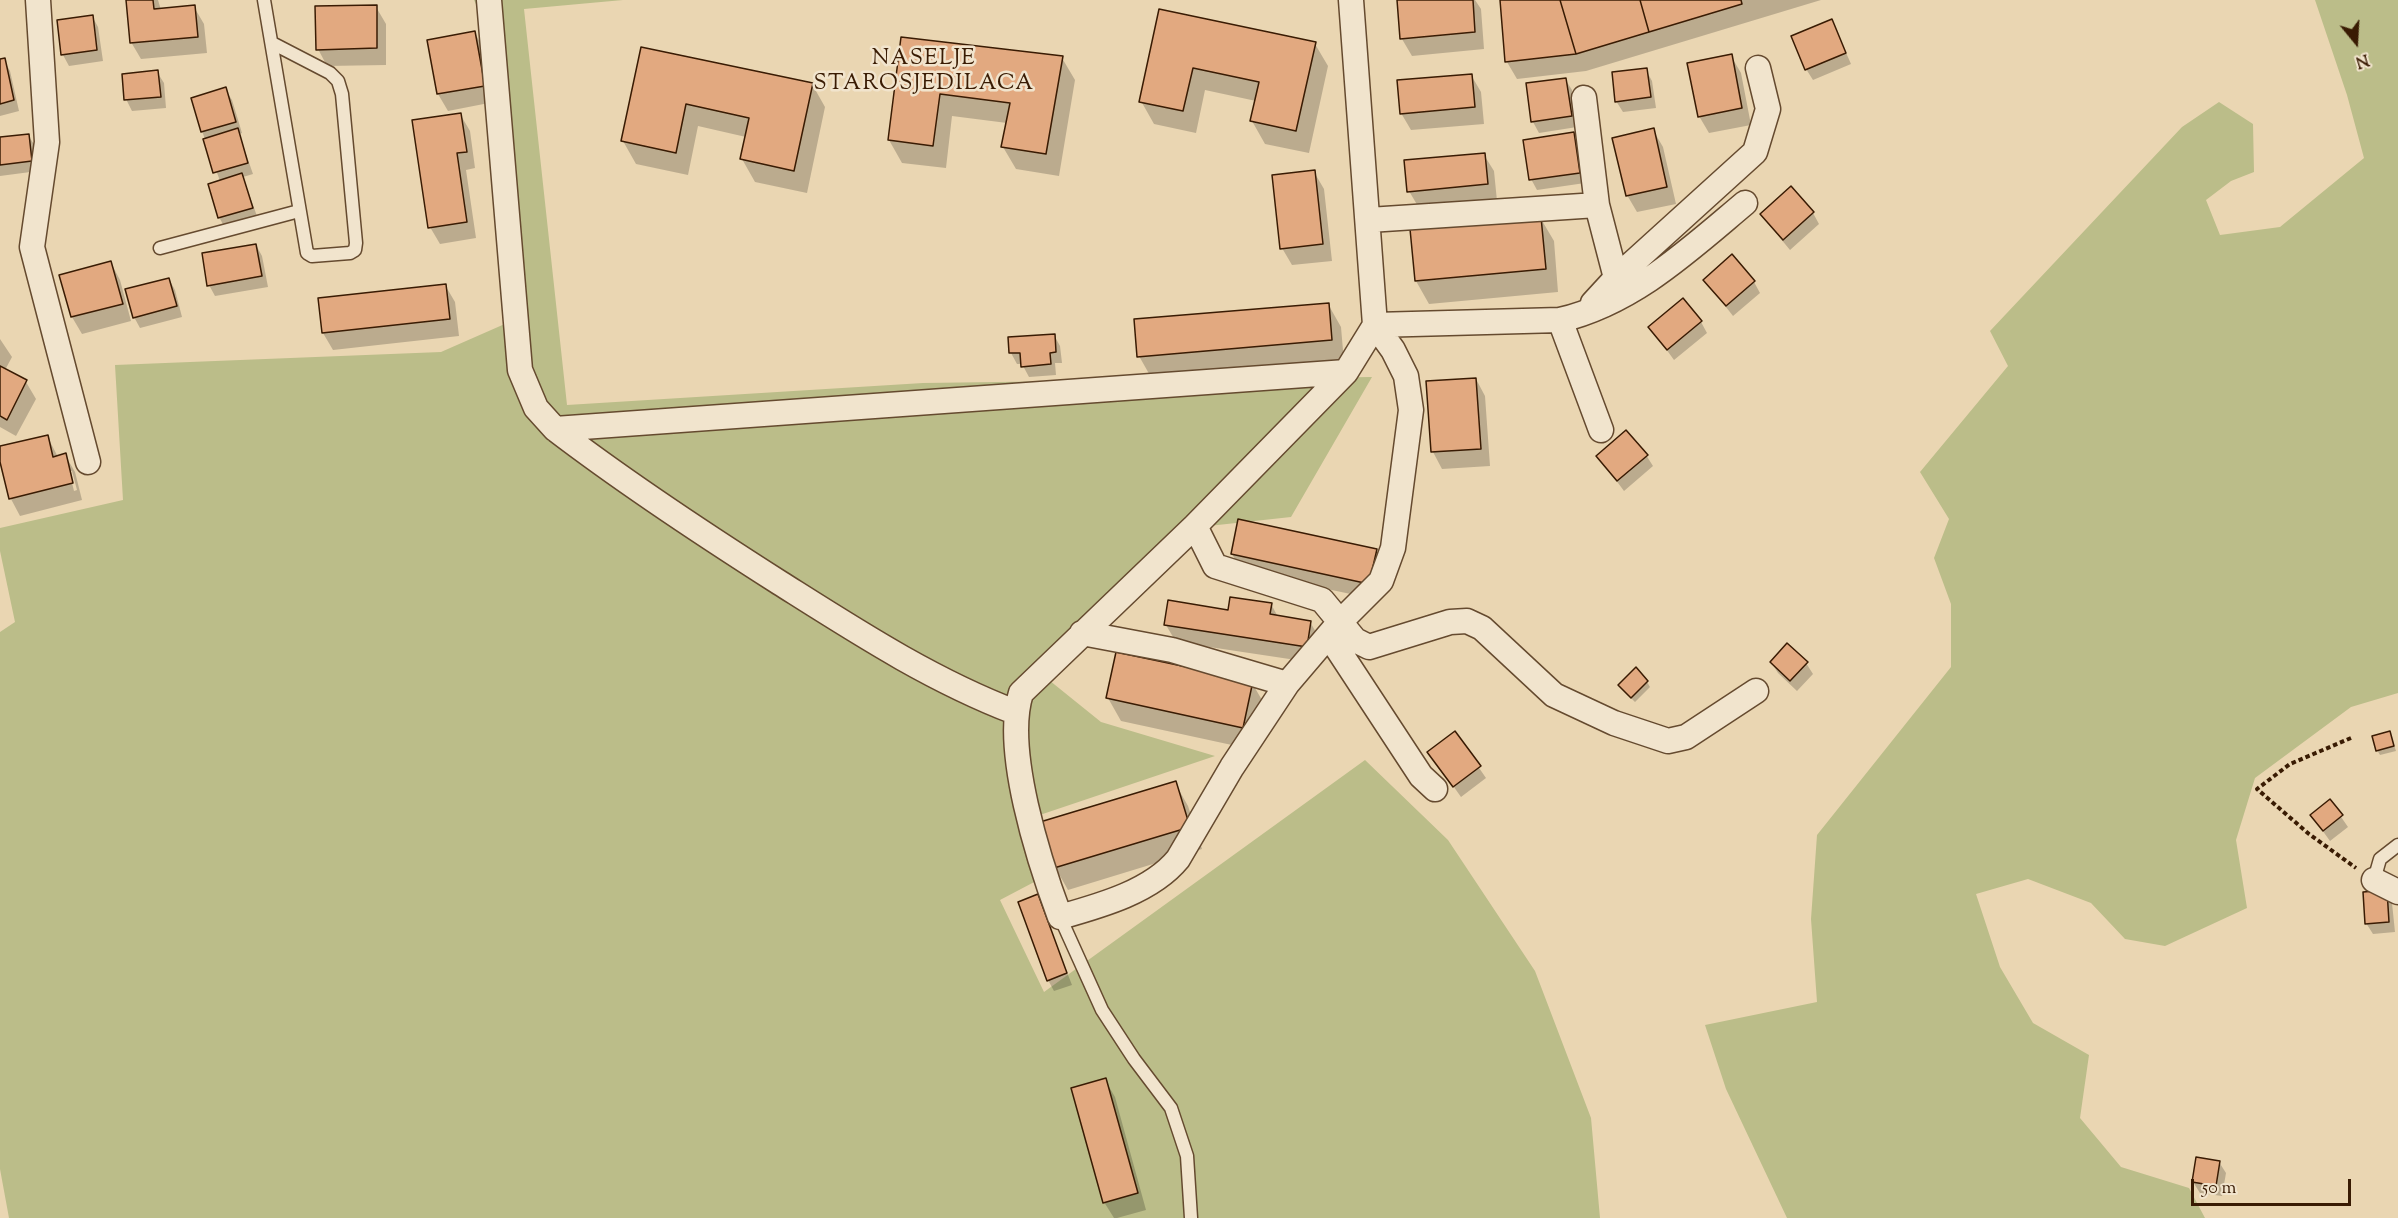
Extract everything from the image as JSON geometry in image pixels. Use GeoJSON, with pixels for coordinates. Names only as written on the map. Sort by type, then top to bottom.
{"type":"FeatureCollection","features":[{"type":"Feature","properties":{"kind":"street"},"geometry":{"type":"LineString","coordinates":[[38,0],[47,142],[32,247],[88,462]]}},
{"type":"Feature","properties":{"kind":"street"},"geometry":{"type":"LineString","coordinates":[[489,0],[520,370],[536,408],[555,429],[622,479],[877,645],[980,699],[1015,712]]}},
{"type":"Feature","properties":{"kind":"street"},"geometry":{"type":"LineString","coordinates":[[1351,0],[1375,325],[1393,350],[1406,376],[1412,410],[1393,548],[1381,581],[1339,624],[1287,684],[1232,767],[1178,859],[1167,872],[1134,890],[1060,917],[1034,844],[1018,752],[1015,712],[1021,693],[1195,526],[1346,372],[1375,325]]}},
{"type":"Feature","properties":{"kind":"street"},"geometry":{"type":"LineString","coordinates":[[1571,318],[1755,152],[1768,109],[1758,68]]}},
{"type":"Feature","properties":{"kind":"street"},"geometry":{"type":"LineString","coordinates":[[1584,98],[1597,205],[1616,278]]}},
{"type":"Feature","properties":{"kind":"street"},"geometry":{"type":"LineString","coordinates":[[1375,325],[1571,318],[1659,275],[1745,203]]}},
{"type":"Feature","properties":{"kind":"street"},"geometry":{"type":"LineString","coordinates":[[1369,220],[1597,205]]}},
{"type":"Feature","properties":{"kind":"street"},"geometry":{"type":"LineString","coordinates":[[1571,318],[1601,430]]}},
{"type":"Feature","properties":{"kind":"street"},"geometry":{"type":"LineString","coordinates":[[555,429],[1346,372]]}},
{"type":"Feature","properties":{"kind":"street"},"geometry":{"type":"LineString","coordinates":[[1195,526],[1215,566],[1322,600],[1339,624],[1355,640],[1368,647],[1450,622],[1467,621],[1482,628],[1554,695],[1614,723],[1668,741],[1686,737],[1756,691]]}},
{"type":"Feature","properties":{"kind":"street"},"geometry":{"type":"LineString","coordinates":[[1339,624],[1337,648],[1421,776],[1435,789]]}},
{"type":"Feature","properties":{"kind":"street"},"geometry":{"type":"LineString","coordinates":[[1082,633],[1172,650],[1287,684]]}},
{"type":"Feature","properties":{"kind":"street"},"geometry":{"type":"LineString","coordinates":[[2374,880],[2398,892]]}},
{"type":"Feature","properties":{"kind":"lane"},"geometry":{"type":"LineString","coordinates":[[264,0],[306,253],[312,256],[350,253],[355,250],[342,94],[338,81],[330,73],[272,44]]}},
{"type":"Feature","properties":{"kind":"lane"},"geometry":{"type":"LineString","coordinates":[[160,248],[299,211]]}},
{"type":"Feature","properties":{"kind":"lane"},"geometry":{"type":"LineString","coordinates":[[2374,880],[2380,859],[2398,845]]}},
{"type":"Feature","properties":{"kind":"lane"},"geometry":{"type":"LineString","coordinates":[[1060,917],[1102,1010],[1134,1059],[1171,1108],[1187,1156],[1191,1218]]}},
{"type":"Feature","properties":{"kind":"path"},"geometry":{"type":"LineString","coordinates":[[2351,738],[2290,764],[2257,789],[2309,834],[2374,880]]}},
{"type":"Feature","properties":{"kind":"green space"},"geometry":{"type":"Polygon","coordinates":[[[474,0],[623,0],[524,9],[567,405],[923,383],[1372,377],[1291,517],[1181,529],[1034,668],[1101,722],[1215,756],[1019,822],[1038,880],[1000,900],[1044,992],[1365,760],[1448,840],[1535,971],[1591,1118],[1600,1218],[9,1218],[0,1169],[0,632],[15,622],[0,551],[0,528],[123,500],[115,365],[441,352],[507,323],[480,13],[474,0]]]}},
{"type":"Feature","properties":{"kind":"green space"},"geometry":{"type":"Polygon","coordinates":[[[2315,0],[2398,0],[2398,693],[2351,707],[2255,778],[2236,840],[2247,908],[2165,946],[2125,939],[2091,903],[2028,879],[1976,894],[2000,967],[2033,1023],[2089,1055],[2080,1118],[2121,1167],[2189,1188],[2205,1218],[1787,1218],[1726,1089],[1705,1025],[1817,1002],[1811,919],[1817,835],[1951,667],[1951,604],[1934,558],[1949,519],[1920,472],[2008,366],[1990,331],[2182,127],[2219,102],[2253,124],[2254,172],[2231,181],[2206,200],[2220,235],[2280,227],[2364,158],[2347,95],[2315,0]]]}},
{"type":"Feature","properties":{"kind":"building"},"geometry":{"type":"Polygon","coordinates":[[[126,0],[153,0],[154,9],[195,5],[198,37],[130,43],[126,0]]]}},
{"type":"Feature","properties":{"kind":"building"},"geometry":{"type":"Polygon","coordinates":[[[1397,0],[1473,0],[1475,32],[1400,39],[1397,0]]]}},
{"type":"Feature","properties":{"kind":"building"},"geometry":{"type":"Polygon","coordinates":[[[1500,0],[1560,0],[1576,54],[1505,62],[1500,0]]]}},
{"type":"Feature","properties":{"kind":"building"},"geometry":{"type":"Polygon","coordinates":[[[1560,0],[1640,0],[1649,32],[1576,54],[1560,0]]]}},
{"type":"Feature","properties":{"kind":"building"},"geometry":{"type":"Polygon","coordinates":[[[1640,0],[1741,0],[1742,4],[1649,32],[1640,0]]]}},
{"type":"Feature","properties":{"kind":"building"},"geometry":{"type":"Polygon","coordinates":[[[377,5],[377,48],[316,50],[315,6],[377,5]]]}},
{"type":"Feature","properties":{"kind":"building"},"geometry":{"type":"Polygon","coordinates":[[[1159,9],[1316,42],[1296,131],[1250,121],[1259,82],[1193,68],[1183,111],[1139,102],[1159,9]]]}},
{"type":"Feature","properties":{"kind":"building"},"geometry":{"type":"Polygon","coordinates":[[[93,15],[97,50],[61,55],[57,20],[93,15]]]}},
{"type":"Feature","properties":{"kind":"building"},"geometry":{"type":"Polygon","coordinates":[[[1832,19],[1846,53],[1805,70],[1791,36],[1832,19]]]}},
{"type":"Feature","properties":{"kind":"building"},"geometry":{"type":"Polygon","coordinates":[[[475,31],[485,86],[437,94],[427,40],[475,31]]]}},
{"type":"Feature","properties":{"kind":"building"},"geometry":{"type":"Polygon","coordinates":[[[901,37],[1063,56],[1046,154],[1001,147],[1010,103],[940,94],[933,146],[888,140],[901,37]]]}},
{"type":"Feature","properties":{"kind":"building"},"geometry":{"type":"Polygon","coordinates":[[[641,47],[813,83],[794,171],[740,159],[749,118],[686,104],[676,153],[621,141],[641,47]]]}},
{"type":"Feature","properties":{"kind":"building"},"geometry":{"type":"Polygon","coordinates":[[[1732,54],[1742,108],[1698,117],[1687,63],[1732,54]]]}},
{"type":"Feature","properties":{"kind":"building"},"geometry":{"type":"Polygon","coordinates":[[[5,58],[14,100],[0,104],[0,59],[5,58]]]}},
{"type":"Feature","properties":{"kind":"building"},"geometry":{"type":"Polygon","coordinates":[[[1647,68],[1651,97],[1615,102],[1612,72],[1647,68]]]}},
{"type":"Feature","properties":{"kind":"building"},"geometry":{"type":"Polygon","coordinates":[[[158,70],[161,97],[124,100],[122,74],[158,70]]]}},
{"type":"Feature","properties":{"kind":"building"},"geometry":{"type":"Polygon","coordinates":[[[1472,74],[1475,107],[1400,114],[1397,80],[1472,74]]]}},
{"type":"Feature","properties":{"kind":"building"},"geometry":{"type":"Polygon","coordinates":[[[1566,78],[1572,116],[1531,122],[1526,83],[1566,78]]]}},
{"type":"Feature","properties":{"kind":"building"},"geometry":{"type":"Polygon","coordinates":[[[226,87],[236,122],[201,132],[191,98],[226,87]]]}},
{"type":"Feature","properties":{"kind":"building"},"geometry":{"type":"Polygon","coordinates":[[[461,113],[467,152],[457,153],[467,222],[428,228],[412,120],[461,113]]]}},
{"type":"Feature","properties":{"kind":"building"},"geometry":{"type":"Polygon","coordinates":[[[238,128],[248,163],[213,173],[203,139],[238,128]]]}},
{"type":"Feature","properties":{"kind":"building"},"geometry":{"type":"Polygon","coordinates":[[[1654,128],[1667,187],[1626,196],[1612,138],[1654,128]]]}},
{"type":"Feature","properties":{"kind":"building"},"geometry":{"type":"Polygon","coordinates":[[[1574,132],[1580,173],[1529,180],[1523,140],[1574,132]]]}},
{"type":"Feature","properties":{"kind":"building"},"geometry":{"type":"Polygon","coordinates":[[[29,134],[32,161],[0,165],[0,137],[29,134]]]}},
{"type":"Feature","properties":{"kind":"building"},"geometry":{"type":"Polygon","coordinates":[[[1485,153],[1488,184],[1407,192],[1404,160],[1485,153]]]}},
{"type":"Feature","properties":{"kind":"building"},"geometry":{"type":"Polygon","coordinates":[[[1315,170],[1323,244],[1280,249],[1272,175],[1315,170]]]}},
{"type":"Feature","properties":{"kind":"building"},"geometry":{"type":"Polygon","coordinates":[[[242,173],[253,208],[218,218],[208,184],[242,173]]]}},
{"type":"Feature","properties":{"kind":"building"},"geometry":{"type":"Polygon","coordinates":[[[1791,186],[1814,212],[1783,240],[1760,214],[1791,186]]]}},
{"type":"Feature","properties":{"kind":"building"},"geometry":{"type":"Polygon","coordinates":[[[1541,217],[1546,269],[1415,281],[1410,229],[1541,217]]]}},
{"type":"Feature","properties":{"kind":"building"},"geometry":{"type":"Polygon","coordinates":[[[256,244],[262,276],[207,286],[202,253],[256,244]]]}},
{"type":"Feature","properties":{"kind":"building"},"geometry":{"type":"Polygon","coordinates":[[[1732,254],[1755,281],[1726,306],[1703,280],[1732,254]]]}},
{"type":"Feature","properties":{"kind":"building"},"geometry":{"type":"Polygon","coordinates":[[[111,261],[123,304],[71,317],[59,275],[111,261]]]}},
{"type":"Feature","properties":{"kind":"building"},"geometry":{"type":"Polygon","coordinates":[[[169,278],[177,306],[133,318],[125,289],[169,278]]]}},
{"type":"Feature","properties":{"kind":"building"},"geometry":{"type":"Polygon","coordinates":[[[446,284],[450,319],[322,333],[318,298],[446,284]]]}},
{"type":"Feature","properties":{"kind":"building"},"geometry":{"type":"Polygon","coordinates":[[[1683,298],[1702,321],[1667,350],[1648,327],[1683,298]]]}},
{"type":"Feature","properties":{"kind":"building"},"geometry":{"type":"Polygon","coordinates":[[[1329,303],[1332,340],[1137,357],[1134,319],[1329,303]]]}},
{"type":"Feature","properties":{"kind":"building"},"geometry":{"type":"Polygon","coordinates":[[[1055,334],[1056,352],[1050,353],[1051,364],[1021,367],[1020,353],[1009,353],[1008,337],[1055,334]]]}},
{"type":"Feature","properties":{"kind":"building"},"geometry":{"type":"Polygon","coordinates":[[[0,366],[27,380],[7,420],[0,416],[0,366]]]}},
{"type":"Feature","properties":{"kind":"building"},"geometry":{"type":"Polygon","coordinates":[[[1476,378],[1481,449],[1431,452],[1426,381],[1476,378]]]}},
{"type":"Feature","properties":{"kind":"building"},"geometry":{"type":"Polygon","coordinates":[[[1626,430],[1648,455],[1617,481],[1596,456],[1626,430]]]}},
{"type":"Feature","properties":{"kind":"building"},"geometry":{"type":"Polygon","coordinates":[[[48,435],[53,457],[66,453],[73,483],[9,499],[0,462],[0,446],[48,435]]]}},
{"type":"Feature","properties":{"kind":"building"},"geometry":{"type":"Polygon","coordinates":[[[1238,519],[1377,549],[1369,584],[1231,554],[1238,519]]]}},
{"type":"Feature","properties":{"kind":"building"},"geometry":{"type":"Polygon","coordinates":[[[1230,597],[1272,603],[1270,614],[1311,621],[1307,647],[1164,625],[1168,600],[1228,610],[1230,597]]]}},
{"type":"Feature","properties":{"kind":"building"},"geometry":{"type":"Polygon","coordinates":[[[1787,643],[1808,662],[1790,681],[1770,662],[1787,643]]]}},
{"type":"Feature","properties":{"kind":"building"},"geometry":{"type":"Polygon","coordinates":[[[1116,652],[1253,681],[1243,728],[1106,698],[1116,652]]]}},
{"type":"Feature","properties":{"kind":"building"},"geometry":{"type":"Polygon","coordinates":[[[1636,667],[1648,681],[1631,698],[1618,685],[1636,667]]]}},
{"type":"Feature","properties":{"kind":"building"},"geometry":{"type":"Polygon","coordinates":[[[1455,731],[1481,766],[1453,787],[1427,752],[1455,731]]]}},
{"type":"Feature","properties":{"kind":"building"},"geometry":{"type":"Polygon","coordinates":[[[2390,731],[2394,746],[2376,751],[2372,736],[2390,731]]]}},
{"type":"Feature","properties":{"kind":"building"},"geometry":{"type":"Polygon","coordinates":[[[1176,781],[1190,827],[1054,868],[1040,822],[1176,781]]]}},
{"type":"Feature","properties":{"kind":"building"},"geometry":{"type":"Polygon","coordinates":[[[2330,799],[2343,815],[2323,831],[2310,815],[2330,799]]]}},
{"type":"Feature","properties":{"kind":"building"},"geometry":{"type":"Polygon","coordinates":[[[2387,890],[2389,922],[2365,924],[2363,892],[2387,890]]]}},
{"type":"Feature","properties":{"kind":"building"},"geometry":{"type":"Polygon","coordinates":[[[1038,894],[1067,973],[1047,981],[1018,902],[1038,894]]]}},
{"type":"Feature","properties":{"kind":"building"},"geometry":{"type":"Polygon","coordinates":[[[1106,1078],[1138,1193],[1103,1203],[1071,1088],[1106,1078]]]}},
{"type":"Feature","properties":{"kind":"building"},"geometry":{"type":"Polygon","coordinates":[[[2196,1157],[2220,1161],[2216,1186],[2192,1182],[2196,1157]]]}},
{"type":"Feature","properties":{"kind":"district","name":"NASELJE STAROSJEDILACA"},"geometry":{"type":"Point","coordinates":[924,72]}}]}
